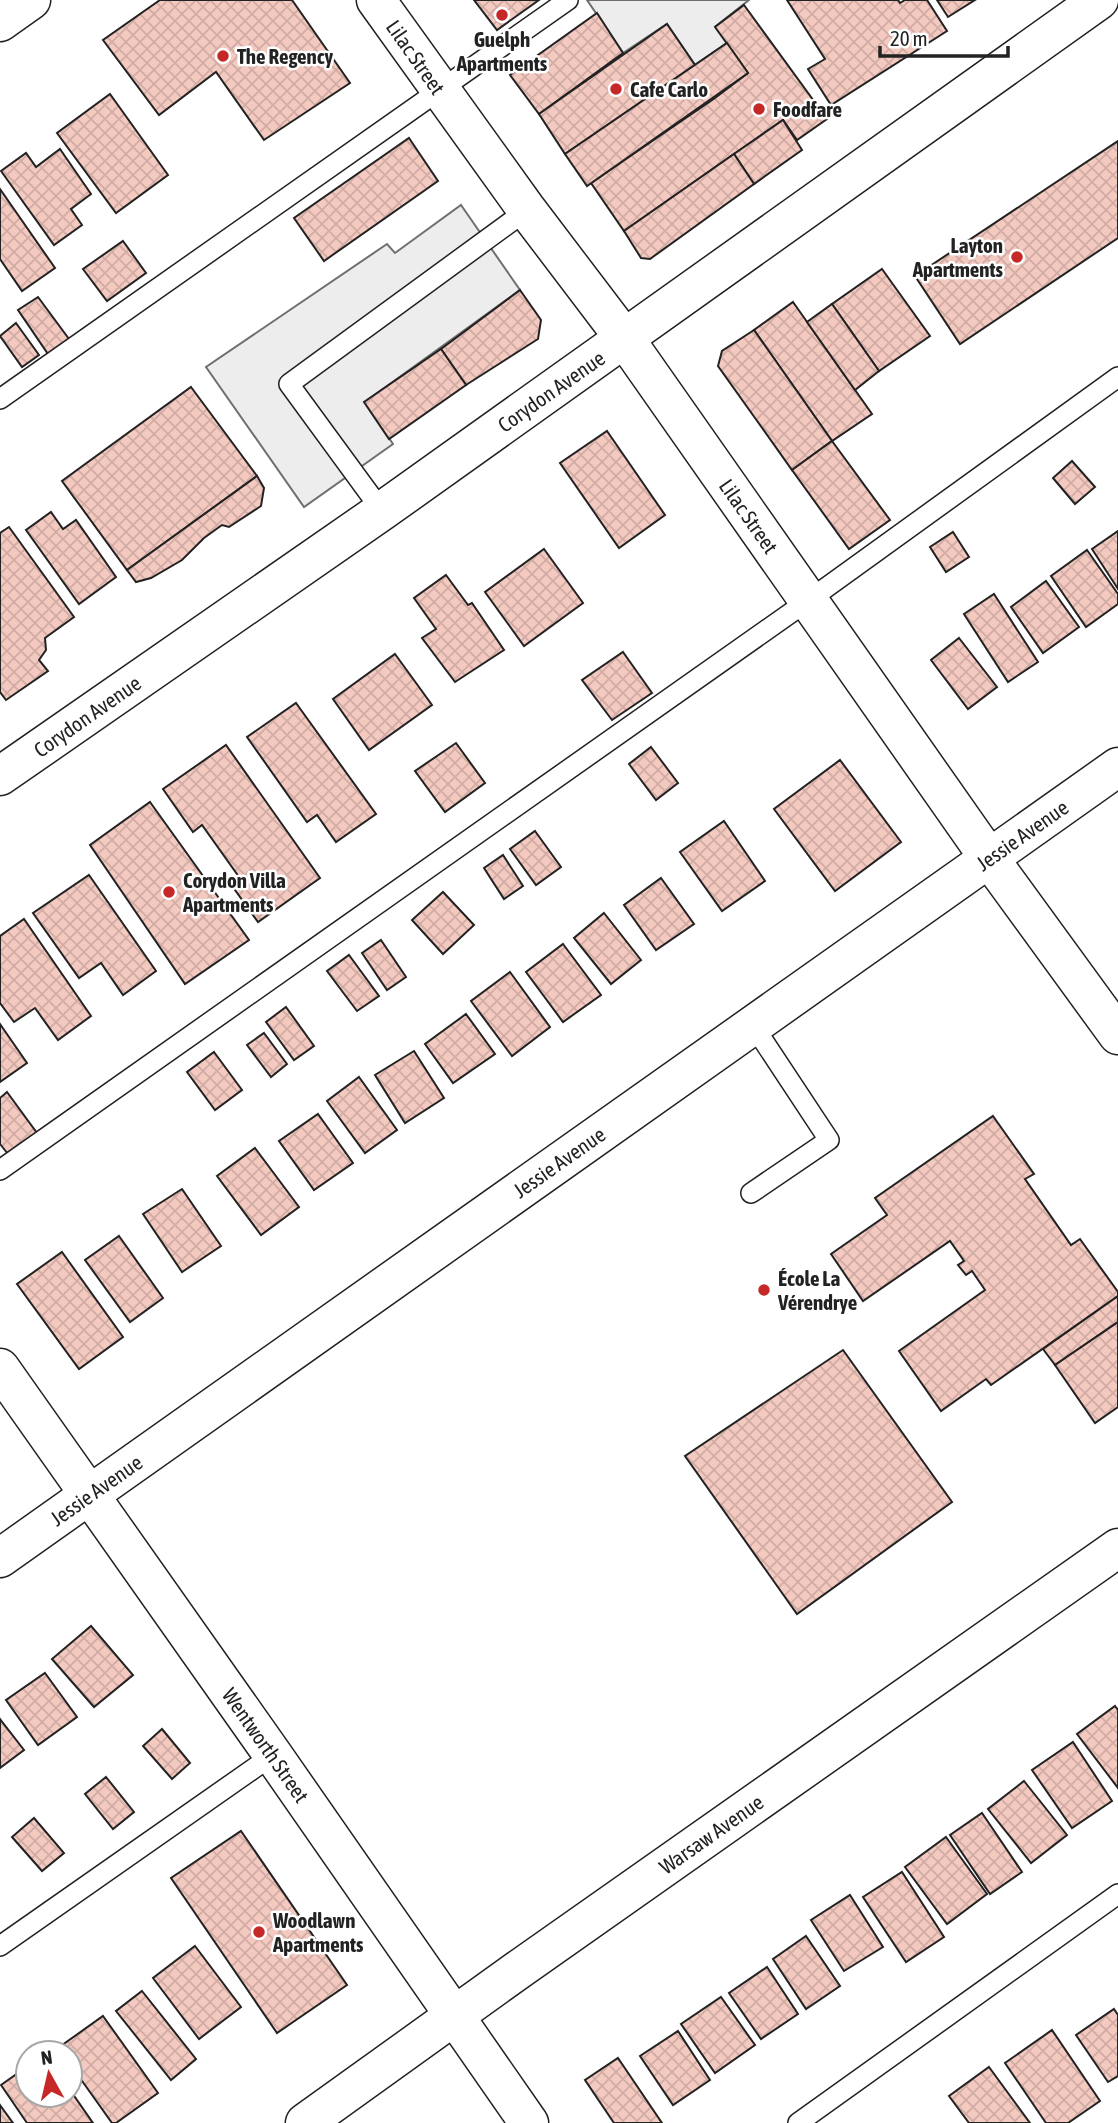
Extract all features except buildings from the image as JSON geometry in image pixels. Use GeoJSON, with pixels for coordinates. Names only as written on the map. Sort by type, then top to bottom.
{"type":"FeatureCollection","features":[{"type":"Feature","properties":{"kind":"street"},"geometry":{"type":"LineString","coordinates":[[0,22],[31,0]]}},
{"type":"Feature","properties":{"kind":"street","name":"Lilac Street"},"geometry":{"type":"LineString","coordinates":[[376,0],[527,210],[625,339],[989,858],[1118,1035]]}},
{"type":"Feature","properties":{"kind":"street","name":"Corydon Avenue"},"geometry":{"type":"LineString","coordinates":[[0,776],[382,512],[1099,0]]}},
{"type":"Feature","properties":{"kind":"street","name":"Jessie Avenue"},"geometry":{"type":"LineString","coordinates":[[0,1558],[1118,767]]}},
{"type":"Feature","properties":{"kind":"street","name":"Wentworth Street"},"geometry":{"type":"LineString","coordinates":[[0,1368],[274,1755],[529,2123]]}},
{"type":"Feature","properties":{"kind":"street","name":"Warsaw Avenue"},"geometry":{"type":"LineString","coordinates":[[305,2123],[453,2015],[1118,1548]]}},
{"type":"Feature","properties":{"kind":"lane"},"geometry":{"type":"LineString","coordinates":[[0,399],[568,0]]}},
{"type":"Feature","properties":{"kind":"lane"},"geometry":{"type":"LineString","coordinates":[[382,512],[289,384],[527,210]]}},
{"type":"Feature","properties":{"kind":"lane"},"geometry":{"type":"LineString","coordinates":[[0,1170],[809,600],[1118,377]]}},
{"type":"Feature","properties":{"kind":"lane"},"geometry":{"type":"LineString","coordinates":[[751,1193],[829,1140],[753,1025]]}},
{"type":"Feature","properties":{"kind":"lane"},"geometry":{"type":"LineString","coordinates":[[0,1946],[274,1755]]}},
{"type":"Feature","properties":{"kind":"lane"},"geometry":{"type":"LineString","coordinates":[[798,2123],[1118,1894]]}},
{"type":"Feature","properties":{"kind":"shaded area"},"geometry":{"type":"Polygon","coordinates":[[[587,0],[749,0],[716,26],[727,43],[695,65],[667,24],[623,53],[587,0]]]}},
{"type":"Feature","properties":{"kind":"shaded area"},"geometry":{"type":"Polygon","coordinates":[[[461,205],[520,290],[365,402],[393,444],[304,507],[206,367],[387,244],[395,253],[461,205]]]}},
{"type":"Feature","properties":{"kind":"place","name":"Guelph Apartments"},"geometry":{"type":"Point","coordinates":[502,15]}},
{"type":"Feature","properties":{"kind":"place","name":"The Regency"},"geometry":{"type":"Point","coordinates":[223,56]}},
{"type":"Feature","properties":{"kind":"place","name":"Cafe Carlo"},"geometry":{"type":"Point","coordinates":[616,89]}},
{"type":"Feature","properties":{"kind":"place","name":"Foodfare"},"geometry":{"type":"Point","coordinates":[759,109]}},
{"type":"Feature","properties":{"kind":"place","name":"Layton Apartments"},"geometry":{"type":"Point","coordinates":[1017,257]}},
{"type":"Feature","properties":{"kind":"place","name":"Corydon Villa Apartments"},"geometry":{"type":"Point","coordinates":[169,892]}},
{"type":"Feature","properties":{"kind":"place","name":"École La Vérendrye"},"geometry":{"type":"Point","coordinates":[764,1290]}},
{"type":"Feature","properties":{"kind":"place","name":"Woodlawn Apartments"},"geometry":{"type":"Point","coordinates":[259,1932]}}]}
